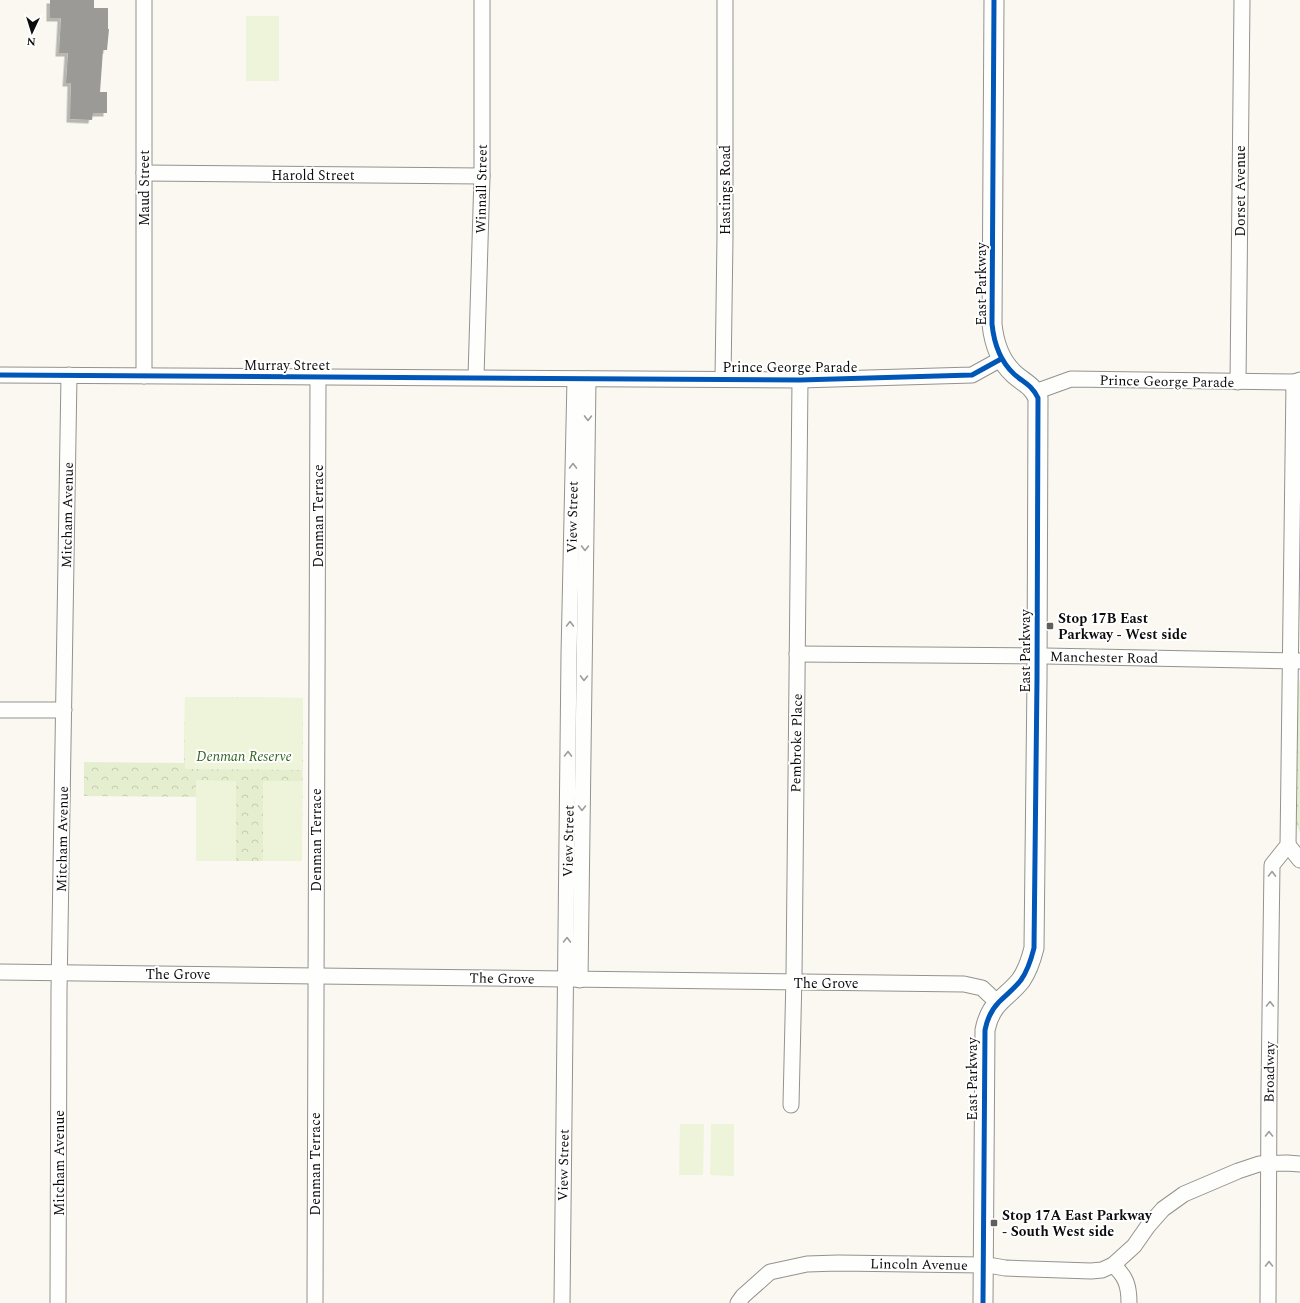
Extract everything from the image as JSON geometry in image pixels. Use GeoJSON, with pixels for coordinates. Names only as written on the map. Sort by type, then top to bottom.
{"type":"FeatureCollection","features":[{"type":"Feature","properties":{"kind":"street","name":"Maud Street"},"geometry":{"type":"LineString","coordinates":[[144,0],[144,376]]}},
{"type":"Feature","properties":{"kind":"street","name":"Winnall Street"},"geometry":{"type":"LineString","coordinates":[[476,377],[482,176],[482,0]]}},
{"type":"Feature","properties":{"kind":"street","name":"Hastings Road"},"geometry":{"type":"LineString","coordinates":[[723,379],[725,229],[725,0]]}},
{"type":"Feature","properties":{"kind":"street","name":"East Parkway"},"geometry":{"type":"LineString","coordinates":[[983,1303],[985,1030],[988,1020],[998,1003],[1020,981],[1027,971],[1034,948],[1037,656],[1038,398],[1029,385],[1015,375],[1001,358],[993,337],[992,324],[994,0]]}},
{"type":"Feature","properties":{"kind":"street","name":"Dorset Avenue"},"geometry":{"type":"LineString","coordinates":[[1238,382],[1242,0]]}},
{"type":"Feature","properties":{"kind":"street","name":"Harold Street"},"geometry":{"type":"LineString","coordinates":[[144,173],[482,176]]}},
{"type":"Feature","properties":{"kind":"street","name":"Prince George Parade"},"geometry":{"type":"LineString","coordinates":[[581,379],[800,380],[972,375],[1001,358]]}},
{"type":"Feature","properties":{"kind":"street","name":"Murray Street"},"geometry":{"type":"LineString","coordinates":[[0,375],[476,377],[581,379]]}},
{"type":"Feature","properties":{"kind":"street","name":"Mitcham Avenue"},"geometry":{"type":"LineString","coordinates":[[58,1303],[60,973],[69,375]]}},
{"type":"Feature","properties":{"kind":"street","name":"Denman Terrace"},"geometry":{"type":"LineString","coordinates":[[315,1303],[318,377]]}},
{"type":"Feature","properties":{"kind":"street","name":"View Street"},"geometry":{"type":"LineString","coordinates":[[562,1303],[573,979],[581,379]]}},
{"type":"Feature","properties":{"kind":"street","name":"Prince George Parade"},"geometry":{"type":"LineString","coordinates":[[1035,392],[1071,379],[1238,382],[1297,381]]}},
{"type":"Feature","properties":{"kind":"street","name":"Pembroke Place"},"geometry":{"type":"LineString","coordinates":[[791,1105],[794,983],[800,380]]}},
{"type":"Feature","properties":{"kind":"street"},"geometry":{"type":"LineString","coordinates":[[1297,381],[1294,844],[1300,860]]}},
{"type":"Feature","properties":{"kind":"street","name":"Manchester Road"},"geometry":{"type":"LineString","coordinates":[[797,654],[1037,656],[1296,661]]}},
{"type":"Feature","properties":{"kind":"street"},"geometry":{"type":"LineString","coordinates":[[0,710],[64,710]]}},
{"type":"Feature","properties":{"kind":"street","name":"Broadway"},"geometry":{"type":"LineString","coordinates":[[1268,1303],[1272,866],[1294,844]]}},
{"type":"Feature","properties":{"kind":"street","name":"The Grove"},"geometry":{"type":"LineString","coordinates":[[0,972],[964,984],[982,988],[998,1003]]}},
{"type":"Feature","properties":{"kind":"street"},"geometry":{"type":"LineString","coordinates":[[1129,1303],[1129,1290],[1121,1273],[1113,1265],[1134,1246],[1148,1226],[1163,1210],[1184,1194],[1238,1171],[1259,1164],[1300,1164]]}},
{"type":"Feature","properties":{"kind":"street","name":"Lincoln Avenue"},"geometry":{"type":"LineString","coordinates":[[738,1303],[743,1296],[770,1272],[807,1264],[983,1265],[1005,1268],[1091,1271],[1102,1270],[1113,1265]]}},
{"type":"Feature","properties":{"kind":"green space"},"geometry":{"type":"Polygon","coordinates":[[[246,16],[279,16],[279,81],[246,81],[246,16]]]}},
{"type":"Feature","properties":{"kind":"green space"},"geometry":{"type":"Polygon","coordinates":[[[1300,678],[1300,833],[1296,823],[1298,686],[1300,678]]]}},
{"type":"Feature","properties":{"kind":"green space","name":"Denman Reserve"},"geometry":{"type":"Polygon","coordinates":[[[185,697],[303,698],[302,861],[196,861],[196,797],[84,796],[84,762],[184,763],[185,697]]]}},
{"type":"Feature","properties":{"kind":"green space"},"geometry":{"type":"Polygon","coordinates":[[[185,697],[303,698],[302,770],[185,769],[185,697]]]}},
{"type":"Feature","properties":{"kind":"green space"},"geometry":{"type":"Polygon","coordinates":[[[196,780],[236,781],[236,861],[196,861],[196,780]]]}},
{"type":"Feature","properties":{"kind":"green space"},"geometry":{"type":"Polygon","coordinates":[[[263,781],[302,781],[302,861],[263,861],[263,781]]]}},
{"type":"Feature","properties":{"kind":"green space"},"geometry":{"type":"Polygon","coordinates":[[[680,1124],[704,1124],[703,1175],[679,1175],[680,1124]]]}},
{"type":"Feature","properties":{"kind":"green space"},"geometry":{"type":"Polygon","coordinates":[[[711,1124],[734,1124],[734,1176],[710,1175],[711,1124]]]}},
{"type":"Feature","properties":{"kind":"building"},"geometry":{"type":"Polygon","coordinates":[[[50,0],[94,0],[94,8],[108,8],[109,29],[107,50],[103,50],[100,92],[107,92],[107,113],[93,113],[92,120],[70,119],[71,83],[66,83],[68,53],[59,53],[61,18],[50,18],[50,0]]]}},
{"type":"Feature","properties":{"kind":"cycle path"},"geometry":{"type":"LineString","coordinates":[[983,1303],[985,1030],[988,1019],[994,1008],[1021,980],[1029,965],[1034,948],[1037,679],[1038,398],[1030,387],[1014,374],[1001,358],[994,338],[992,324],[994,0]]}},
{"type":"Feature","properties":{"kind":"cycle path"},"geometry":{"type":"LineString","coordinates":[[0,375],[800,380],[972,375],[1001,359]]}},
{"type":"Feature","properties":{"kind":"place","name":"Stop 17B East Parkway - West side"},"geometry":{"type":"Point","coordinates":[1050,626]}},
{"type":"Feature","properties":{"kind":"place","name":"Stop 17A East Parkway - South West side"},"geometry":{"type":"Point","coordinates":[994,1223]}}]}
